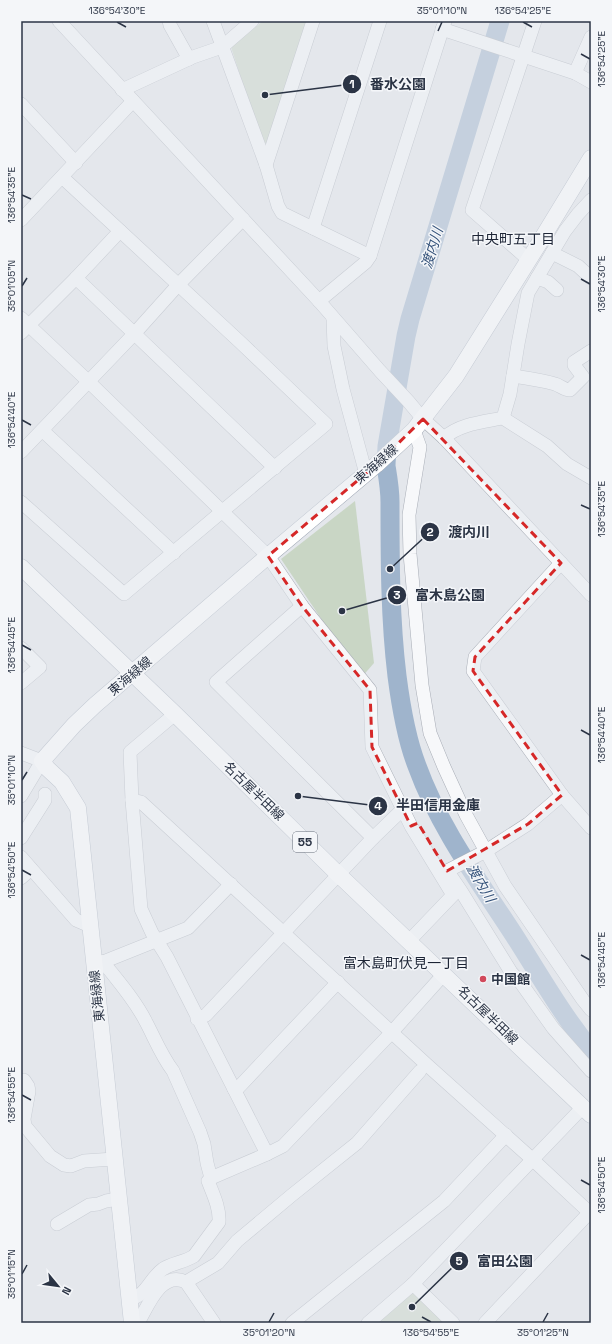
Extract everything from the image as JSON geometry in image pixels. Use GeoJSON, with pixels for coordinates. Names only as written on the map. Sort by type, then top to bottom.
{"type":"FeatureCollection","features":[{"type":"Feature","properties":{"kind":"main road","name":"東海緑線"},"geometry":{"type":"LineString","coordinates":[[132,1323],[114,1159],[98,961],[90,926],[78,808],[62,782],[47,768],[42,761],[74,725],[268,556],[371,470],[419,425],[456,376],[591,158]]}},
{"type":"Feature","properties":{"kind":"main road","name":"名古屋半田線"},"geometry":{"type":"LineString","coordinates":[[21,567],[175,714],[338,874],[587,1111]]}},
{"type":"Feature","properties":{"kind":"street"},"geometry":{"type":"LineString","coordinates":[[59,21],[319,301],[408,401],[419,425],[420,447],[409,515],[410,554],[422,685],[430,733],[483,852],[591,1010]]}},
{"type":"Feature","properties":{"kind":"street"},"geometry":{"type":"LineString","coordinates":[[169,21],[189,59]]}},
{"type":"Feature","properties":{"kind":"street"},"geometry":{"type":"LineString","coordinates":[[213,21],[266,165],[278,206],[282,213],[370,256]]}},
{"type":"Feature","properties":{"kind":"street"},"geometry":{"type":"LineString","coordinates":[[122,90],[189,59],[222,47],[252,21]]}},
{"type":"Feature","properties":{"kind":"street"},"geometry":{"type":"LineString","coordinates":[[266,165],[312,21]]}},
{"type":"Feature","properties":{"kind":"street"},"geometry":{"type":"LineString","coordinates":[[313,228],[380,21]]}},
{"type":"Feature","properties":{"kind":"street"},"geometry":{"type":"LineString","coordinates":[[529,260],[472,210],[520,54],[535,21]]}},
{"type":"Feature","properties":{"kind":"street"},"geometry":{"type":"LineString","coordinates":[[319,301],[366,262],[370,256],[443,25],[480,42],[575,73],[591,82]]}},
{"type":"Feature","properties":{"kind":"street"},"geometry":{"type":"LineString","coordinates":[[575,73],[591,37]]}},
{"type":"Feature","properties":{"kind":"street"},"geometry":{"type":"LineString","coordinates":[[21,220],[133,101]]}},
{"type":"Feature","properties":{"kind":"street"},"geometry":{"type":"LineString","coordinates":[[21,104],[76,163]]}},
{"type":"Feature","properties":{"kind":"street"},"geometry":{"type":"LineString","coordinates":[[21,502],[124,594],[326,424],[62,177]]}},
{"type":"Feature","properties":{"kind":"street"},"geometry":{"type":"LineString","coordinates":[[503,418],[510,394],[528,293],[565,231],[589,206]]}},
{"type":"Feature","properties":{"kind":"street"},"geometry":{"type":"LineString","coordinates":[[24,444],[43,431],[178,285],[243,219]]}},
{"type":"Feature","properties":{"kind":"street"},"geometry":{"type":"LineString","coordinates":[[120,231],[76,278],[23,325],[89,382],[268,556],[302,606],[370,690],[372,747],[402,810],[453,895],[409,941]]}},
{"type":"Feature","properties":{"kind":"street"},"geometry":{"type":"LineString","coordinates":[[552,253],[578,266],[591,278]]}},
{"type":"Feature","properties":{"kind":"street"},"geometry":{"type":"LineString","coordinates":[[76,278],[275,468]]}},
{"type":"Feature","properties":{"kind":"street"},"geometry":{"type":"LineString","coordinates":[[537,278],[548,282],[557,290]]}},
{"type":"Feature","properties":{"kind":"street"},"geometry":{"type":"LineString","coordinates":[[333,318],[334,346],[343,388],[371,470]]}},
{"type":"Feature","properties":{"kind":"street"},"geometry":{"type":"LineString","coordinates":[[513,376],[536,379],[557,385],[565,390],[570,390],[583,377],[574,365],[574,362],[591,351]]}},
{"type":"Feature","properties":{"kind":"street"},"geometry":{"type":"LineString","coordinates":[[444,438],[451,431],[503,418],[547,446],[567,464],[591,478]]}},
{"type":"Feature","properties":{"kind":"street"},"geometry":{"type":"LineString","coordinates":[[419,425],[444,438],[591,595]]}},
{"type":"Feature","properties":{"kind":"street"},"geometry":{"type":"LineString","coordinates":[[43,431],[174,553]]}},
{"type":"Feature","properties":{"kind":"street"},"geometry":{"type":"LineString","coordinates":[[561,563],[475,657],[473,671],[562,795],[591,828]]}},
{"type":"Feature","properties":{"kind":"street"},"geometry":{"type":"LineString","coordinates":[[302,606],[216,682],[372,838]]}},
{"type":"Feature","properties":{"kind":"street"},"geometry":{"type":"LineString","coordinates":[[21,648],[40,667],[21,683]]}},
{"type":"Feature","properties":{"kind":"street"},"geometry":{"type":"LineString","coordinates":[[175,714],[130,752],[140,909],[267,1154]]}},
{"type":"Feature","properties":{"kind":"street"},"geometry":{"type":"LineString","coordinates":[[21,753],[42,761],[21,796]]}},
{"type":"Feature","properties":{"kind":"street"},"geometry":{"type":"LineString","coordinates":[[21,838],[45,800],[45,794]]}},
{"type":"Feature","properties":{"kind":"street"},"geometry":{"type":"LineString","coordinates":[[447,871],[483,852],[528,824],[562,795]]}},
{"type":"Feature","properties":{"kind":"street"},"geometry":{"type":"LineString","coordinates":[[132,800],[141,802],[506,1135],[590,1214],[485,1323]]}},
{"type":"Feature","properties":{"kind":"street"},"geometry":{"type":"LineString","coordinates":[[197,1019],[206,1015],[372,838],[402,810]]}},
{"type":"Feature","properties":{"kind":"street"},"geometry":{"type":"LineString","coordinates":[[411,826],[418,823],[511,972],[521,983],[553,1028],[591,1071]]}},
{"type":"Feature","properties":{"kind":"street"},"geometry":{"type":"LineString","coordinates":[[21,857],[76,920],[90,926]]}},
{"type":"Feature","properties":{"kind":"street"},"geometry":{"type":"LineString","coordinates":[[21,878],[31,869]]}},
{"type":"Feature","properties":{"kind":"street"},"geometry":{"type":"LineString","coordinates":[[211,1178],[202,1138],[173,1070],[165,1061],[146,1022],[129,994],[98,961],[157,941],[188,928],[231,884]]}},
{"type":"Feature","properties":{"kind":"street"},"geometry":{"type":"LineString","coordinates":[[129,1299],[137,1298],[144,1292],[155,1275],[164,1268],[194,1256],[219,1222],[218,1208],[208,1181],[211,1178],[283,1146],[392,1032],[444,974]]}},
{"type":"Feature","properties":{"kind":"street"},"geometry":{"type":"LineString","coordinates":[[234,1089],[239,1087],[338,982]]}},
{"type":"Feature","properties":{"kind":"street"},"geometry":{"type":"LineString","coordinates":[[186,1282],[218,1263],[237,1241],[357,1143],[420,1070]]}},
{"type":"Feature","properties":{"kind":"street"},"geometry":{"type":"LineString","coordinates":[[24,1080],[29,1091],[24,1102],[23,1126],[50,1156],[64,1165],[71,1166],[84,1161],[114,1159]]}},
{"type":"Feature","properties":{"kind":"street"},"geometry":{"type":"LineString","coordinates":[[368,1323],[413,1284],[532,1159],[587,1111]]}},
{"type":"Feature","properties":{"kind":"street"},"geometry":{"type":"LineString","coordinates":[[292,1323],[444,1201],[506,1135]]}},
{"type":"Feature","properties":{"kind":"street"},"geometry":{"type":"LineString","coordinates":[[57,1224],[89,1205],[98,1204],[106,1200],[118,1199]]}},
{"type":"Feature","properties":{"kind":"street"},"geometry":{"type":"LineString","coordinates":[[138,1323],[152,1298],[164,1283],[180,1279],[186,1282],[214,1323]]}},
{"type":"Feature","properties":{"kind":"street"},"geometry":{"type":"LineString","coordinates":[[413,1284],[453,1323]]}},
{"type":"Feature","properties":{"kind":"highlighted area"},"geometry":{"type":"Polygon","coordinates":[[[423,419],[561,563],[475,657],[473,671],[562,795],[528,824],[447,871],[418,823],[411,826],[372,747],[370,690],[302,606],[268,556],[376,465],[423,419]]]}},
{"type":"Feature","properties":{"kind":"green space"},"geometry":{"type":"Polygon","coordinates":[[[263,21],[308,21],[268,143],[262,143],[231,47],[263,21]]]}},
{"type":"Feature","properties":{"kind":"green space"},"geometry":{"type":"Polygon","coordinates":[[[355,501],[374,663],[361,678],[281,559],[355,501]]]}},
{"type":"Feature","properties":{"kind":"green space"},"geometry":{"type":"Polygon","coordinates":[[[413,1291],[445,1323],[376,1323],[413,1291]]]}},
{"type":"Feature","properties":{"kind":"waterway","name":"渡内川"},"geometry":{"type":"LineString","coordinates":[[500,21],[406,336],[387,446],[386,466],[390,497],[393,632],[402,711],[410,744],[426,789],[448,832],[474,874],[570,1023],[591,1050]]}},
{"type":"Feature","properties":{"kind":"place","name":"番水公園"},"geometry":{"type":"Point","coordinates":[265,95]}},
{"type":"Feature","properties":{"kind":"place","name":"渡内川"},"geometry":{"type":"Point","coordinates":[390,569]}},
{"type":"Feature","properties":{"kind":"place","name":"富木島公園"},"geometry":{"type":"Point","coordinates":[342,611]}},
{"type":"Feature","properties":{"kind":"place","name":"半田信用金庫"},"geometry":{"type":"Point","coordinates":[298,796]}},
{"type":"Feature","properties":{"kind":"place","name":"中国館"},"geometry":{"type":"Point","coordinates":[483,979]}},
{"type":"Feature","properties":{"kind":"place","name":"富田公園"},"geometry":{"type":"Point","coordinates":[412,1307]}},
{"type":"Feature","properties":{"kind":"district","name":"中央町五丁目"},"geometry":{"type":"Point","coordinates":[513,239]}},
{"type":"Feature","properties":{"kind":"district","name":"富木島町伏見一丁目"},"geometry":{"type":"Point","coordinates":[406,963]}}]}
